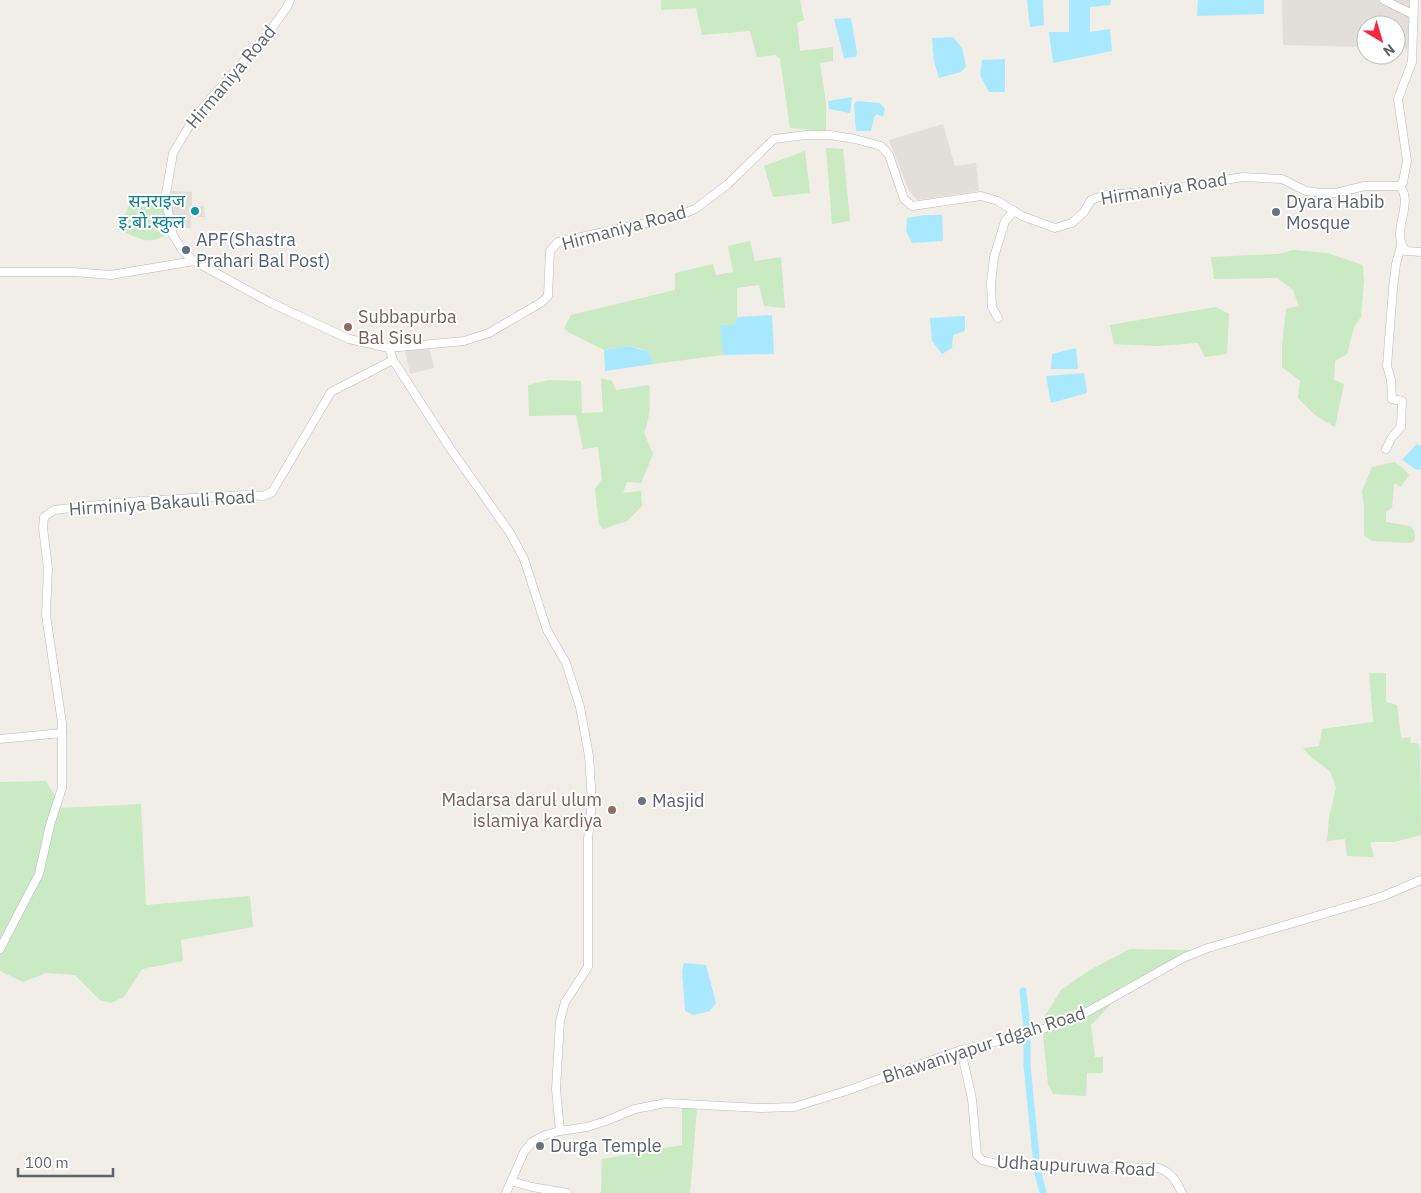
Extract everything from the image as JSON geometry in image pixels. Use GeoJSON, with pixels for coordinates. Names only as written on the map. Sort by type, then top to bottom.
{"type":"FeatureCollection","features":[{"type":"Feature","properties":{"kind":"street","name":"Hirmaniya Road"},"geometry":{"type":"LineString","coordinates":[[290,0],[270,31],[194,118],[173,153],[168,178],[167,206],[174,235],[182,250],[194,261],[268,302],[349,339],[389,348],[464,341],[488,333],[542,302],[548,296],[550,251],[558,242],[678,216],[695,209],[728,184],[774,139],[806,135],[830,135],[881,146],[888,155],[904,200],[912,206],[980,196],[998,201],[1014,211],[1055,228],[1072,223],[1084,212],[1091,200],[1105,195],[1157,191],[1244,177],[1282,179],[1306,191],[1321,194],[1364,186],[1400,186]]}},
{"type":"Feature","properties":{"kind":"street"},"geometry":{"type":"LineString","coordinates":[[1384,0],[1416,18]]}},
{"type":"Feature","properties":{"kind":"street"},"geometry":{"type":"LineString","coordinates":[[1386,449],[1392,437],[1401,427],[1402,401],[1392,399],[1391,380],[1387,366],[1393,288],[1396,264],[1401,246],[1399,233],[1405,203],[1404,192],[1400,186],[1404,182],[1407,161],[1398,99],[1412,62],[1416,18],[1414,0]]}},
{"type":"Feature","properties":{"kind":"street"},"geometry":{"type":"LineString","coordinates":[[998,318],[992,307],[991,283],[994,257],[1006,221],[1014,211]]}},
{"type":"Feature","properties":{"kind":"street"},"geometry":{"type":"LineString","coordinates":[[1401,246],[1406,251],[1421,252]]}},
{"type":"Feature","properties":{"kind":"street"},"geometry":{"type":"LineString","coordinates":[[0,272],[73,272],[111,275],[194,261]]}},
{"type":"Feature","properties":{"kind":"street"},"geometry":{"type":"LineString","coordinates":[[389,348],[393,360],[450,448],[510,533],[524,559],[547,630],[566,663],[580,707],[589,756],[592,802],[588,839],[588,967],[565,1002],[560,1021],[556,1089],[560,1131]]}},
{"type":"Feature","properties":{"kind":"street","name":"Hirminiya Bakauli Road"},"geometry":{"type":"LineString","coordinates":[[0,949],[38,874],[50,824],[62,788],[61,704],[46,615],[48,568],[43,528],[44,518],[54,510],[125,502],[245,495],[263,496],[272,492],[331,392],[393,360]]}},
{"type":"Feature","properties":{"kind":"street"},"geometry":{"type":"LineString","coordinates":[[0,738],[62,733]]}},
{"type":"Feature","properties":{"kind":"street","name":"Bhawaniyapur Idgah Road"},"geometry":{"type":"LineString","coordinates":[[506,1193],[524,1152],[532,1142],[545,1135],[587,1127],[635,1109],[666,1104],[794,1108],[961,1050],[1053,1026],[1085,1013],[1185,957],[1208,948],[1381,896],[1421,880]]}},
{"type":"Feature","properties":{"kind":"street","name":"Udhaupuruwa Road"},"geometry":{"type":"LineString","coordinates":[[961,1050],[972,1099],[975,1146],[977,1155],[982,1160],[997,1164],[1160,1168],[1168,1171],[1182,1193]]}},
{"type":"Feature","properties":{"kind":"street"},"geometry":{"type":"LineString","coordinates":[[512,1181],[532,1187],[567,1193]]}},
{"type":"Feature","properties":{"kind":"shaded area"},"geometry":{"type":"Polygon","coordinates":[[[1282,0],[1412,0],[1410,49],[1406,49],[1406,15],[1356,15],[1356,47],[1283,45],[1282,0]]]}},
{"type":"Feature","properties":{"kind":"shaded area"},"geometry":{"type":"Polygon","coordinates":[[[943,124],[955,166],[976,163],[979,191],[917,200],[909,191],[889,140],[943,124]]]}},
{"type":"Feature","properties":{"kind":"shaded area"},"geometry":{"type":"Polygon","coordinates":[[[170,191],[192,192],[192,205],[204,206],[205,217],[191,217],[191,228],[176,229],[172,214],[170,191]]]}},
{"type":"Feature","properties":{"kind":"shaded area"},"geometry":{"type":"Polygon","coordinates":[[[429,346],[434,368],[410,374],[405,351],[429,346]]]}},
{"type":"Feature","properties":{"kind":"green space"},"geometry":{"type":"Polygon","coordinates":[[[661,0],[800,0],[804,20],[797,23],[800,51],[833,47],[833,61],[820,63],[826,103],[826,131],[790,128],[780,58],[775,55],[757,57],[750,31],[702,35],[696,8],[661,10],[661,0]]]}},
{"type":"Feature","properties":{"kind":"green space"},"geometry":{"type":"Polygon","coordinates":[[[826,148],[843,149],[850,221],[832,224],[826,148]]]}},
{"type":"Feature","properties":{"kind":"green space"},"geometry":{"type":"Polygon","coordinates":[[[805,151],[810,193],[773,197],[764,166],[805,151]]]}},
{"type":"Feature","properties":{"kind":"green space"},"geometry":{"type":"Polygon","coordinates":[[[142,194],[154,196],[163,201],[169,233],[155,240],[144,240],[118,230],[131,201],[142,194]]]}},
{"type":"Feature","properties":{"kind":"green space"},"geometry":{"type":"Polygon","coordinates":[[[750,241],[755,261],[781,257],[785,308],[764,306],[759,285],[737,288],[737,317],[734,325],[720,325],[723,355],[653,364],[649,351],[630,346],[604,350],[564,328],[571,315],[675,290],[675,273],[713,264],[716,275],[733,272],[728,246],[750,241]]]}},
{"type":"Feature","properties":{"kind":"green space"},"geometry":{"type":"Polygon","coordinates":[[[1293,250],[1327,253],[1363,265],[1364,282],[1361,317],[1354,327],[1347,354],[1335,361],[1334,380],[1344,384],[1335,427],[1315,415],[1298,398],[1300,381],[1282,367],[1286,309],[1299,306],[1293,290],[1277,278],[1214,279],[1211,257],[1278,254],[1293,250]]]}},
{"type":"Feature","properties":{"kind":"green space"},"geometry":{"type":"Polygon","coordinates":[[[1216,307],[1229,314],[1227,354],[1205,357],[1198,343],[1156,346],[1114,344],[1110,325],[1216,307]]]}},
{"type":"Feature","properties":{"kind":"green space"},"geometry":{"type":"Polygon","coordinates":[[[601,378],[612,381],[616,390],[649,385],[650,409],[644,433],[653,454],[641,483],[627,482],[623,493],[641,491],[642,506],[627,521],[603,529],[599,524],[595,489],[602,479],[598,447],[583,449],[576,415],[529,416],[528,385],[549,380],[581,381],[582,413],[603,412],[601,378]]]}},
{"type":"Feature","properties":{"kind":"green space"},"geometry":{"type":"Polygon","coordinates":[[[1394,462],[1409,475],[1401,487],[1394,483],[1392,508],[1386,512],[1386,522],[1410,526],[1414,530],[1415,540],[1411,543],[1372,541],[1364,535],[1362,491],[1372,467],[1394,462]]]}},
{"type":"Feature","properties":{"kind":"green space"},"geometry":{"type":"Polygon","coordinates":[[[1369,673],[1386,673],[1386,702],[1397,705],[1401,738],[1411,737],[1410,743],[1418,743],[1420,747],[1421,835],[1394,842],[1370,842],[1374,857],[1347,856],[1345,839],[1327,841],[1329,818],[1336,787],[1330,771],[1311,757],[1303,748],[1319,746],[1322,729],[1373,722],[1369,673]]]}},
{"type":"Feature","properties":{"kind":"green space"},"geometry":{"type":"Polygon","coordinates":[[[46,781],[62,808],[141,804],[146,905],[250,896],[253,927],[181,940],[183,961],[142,969],[124,997],[111,1003],[100,1000],[75,975],[46,973],[23,982],[0,971],[0,782],[46,781]]]}},
{"type":"Feature","properties":{"kind":"green space"},"geometry":{"type":"Polygon","coordinates":[[[1130,949],[1191,950],[1120,988],[1117,998],[1091,1025],[1095,1057],[1103,1057],[1103,1073],[1087,1073],[1086,1096],[1053,1094],[1048,1084],[1043,1035],[1045,1016],[1061,990],[1090,970],[1130,949]]]}},
{"type":"Feature","properties":{"kind":"green space"},"geometry":{"type":"Polygon","coordinates":[[[682,1108],[697,1108],[690,1193],[601,1193],[602,1159],[682,1145],[682,1108]]]}},
{"type":"Feature","properties":{"kind":"water"},"geometry":{"type":"Polygon","coordinates":[[[1027,0],[1043,0],[1044,25],[1030,27],[1027,0]]]}},
{"type":"Feature","properties":{"kind":"water"},"geometry":{"type":"Polygon","coordinates":[[[1069,0],[1111,0],[1110,5],[1090,7],[1090,32],[1110,29],[1112,51],[1053,63],[1049,32],[1069,32],[1069,0]]]}},
{"type":"Feature","properties":{"kind":"water"},"geometry":{"type":"Polygon","coordinates":[[[1198,0],[1264,0],[1264,14],[1197,16],[1198,0]]]}},
{"type":"Feature","properties":{"kind":"water"},"geometry":{"type":"Polygon","coordinates":[[[851,18],[857,53],[856,57],[844,58],[834,19],[851,18]]]}},
{"type":"Feature","properties":{"kind":"water"},"geometry":{"type":"Polygon","coordinates":[[[953,37],[962,48],[966,66],[961,72],[939,78],[934,61],[932,38],[953,37]]]}},
{"type":"Feature","properties":{"kind":"water"},"geometry":{"type":"Polygon","coordinates":[[[1005,59],[1005,92],[989,92],[980,75],[982,60],[1005,59]]]}},
{"type":"Feature","properties":{"kind":"water"},"geometry":{"type":"Polygon","coordinates":[[[852,97],[850,113],[829,109],[828,101],[852,97]]]}},
{"type":"Feature","properties":{"kind":"water"},"geometry":{"type":"Polygon","coordinates":[[[857,101],[880,103],[885,109],[883,117],[877,114],[874,117],[871,131],[856,131],[854,104],[857,101]]]}},
{"type":"Feature","properties":{"kind":"water"},"geometry":{"type":"Polygon","coordinates":[[[942,215],[943,241],[912,243],[906,231],[907,218],[942,215]]]}},
{"type":"Feature","properties":{"kind":"water"},"geometry":{"type":"Polygon","coordinates":[[[772,315],[774,354],[723,355],[720,325],[734,325],[737,317],[772,315]]]}},
{"type":"Feature","properties":{"kind":"water"},"geometry":{"type":"Polygon","coordinates":[[[965,316],[965,331],[953,335],[952,348],[942,354],[932,341],[930,318],[965,316]]]}},
{"type":"Feature","properties":{"kind":"water"},"geometry":{"type":"Polygon","coordinates":[[[630,346],[649,351],[653,364],[605,371],[604,350],[630,346]]]}},
{"type":"Feature","properties":{"kind":"water"},"geometry":{"type":"Polygon","coordinates":[[[1076,348],[1078,369],[1051,369],[1052,354],[1076,348]]]}},
{"type":"Feature","properties":{"kind":"water"},"geometry":{"type":"Polygon","coordinates":[[[1084,373],[1087,393],[1051,403],[1046,376],[1084,373]]]}},
{"type":"Feature","properties":{"kind":"water"},"geometry":{"type":"Polygon","coordinates":[[[1417,444],[1421,446],[1421,470],[1415,469],[1402,460],[1417,444]]]}},
{"type":"Feature","properties":{"kind":"water"},"geometry":{"type":"Polygon","coordinates":[[[684,963],[706,965],[716,1003],[710,1011],[693,1015],[685,1011],[682,971],[684,963]]]}},
{"type":"Feature","properties":{"kind":"waterway"},"geometry":{"type":"LineString","coordinates":[[1023,991],[1027,1029]]}},
{"type":"Feature","properties":{"kind":"waterway"},"geometry":{"type":"LineString","coordinates":[[1027,1039],[1027,1065],[1036,1157]]}},
{"type":"Feature","properties":{"kind":"waterway"},"geometry":{"type":"LineString","coordinates":[[1037,1169],[1043,1193]]}},
{"type":"Feature","properties":{"kind":"place","name":"सनराइज इ.बाे.स्कुल"},"geometry":{"type":"Point","coordinates":[195,211]}},
{"type":"Feature","properties":{"kind":"place","name":"Dyara Habib Mosque"},"geometry":{"type":"Point","coordinates":[1276,212]}},
{"type":"Feature","properties":{"kind":"place","name":"APF(Shastra Prahari Bal Post)"},"geometry":{"type":"Point","coordinates":[186,250]}},
{"type":"Feature","properties":{"kind":"place","name":"Subbapurba Bal Sisu"},"geometry":{"type":"Point","coordinates":[348,327]}},
{"type":"Feature","properties":{"kind":"place","name":"Masjid"},"geometry":{"type":"Point","coordinates":[642,801]}},
{"type":"Feature","properties":{"kind":"place","name":"Madarsa darul ulum islamiya kardiya"},"geometry":{"type":"Point","coordinates":[612,810]}},
{"type":"Feature","properties":{"kind":"place","name":"Durga Temple"},"geometry":{"type":"Point","coordinates":[540,1146]}}]}
